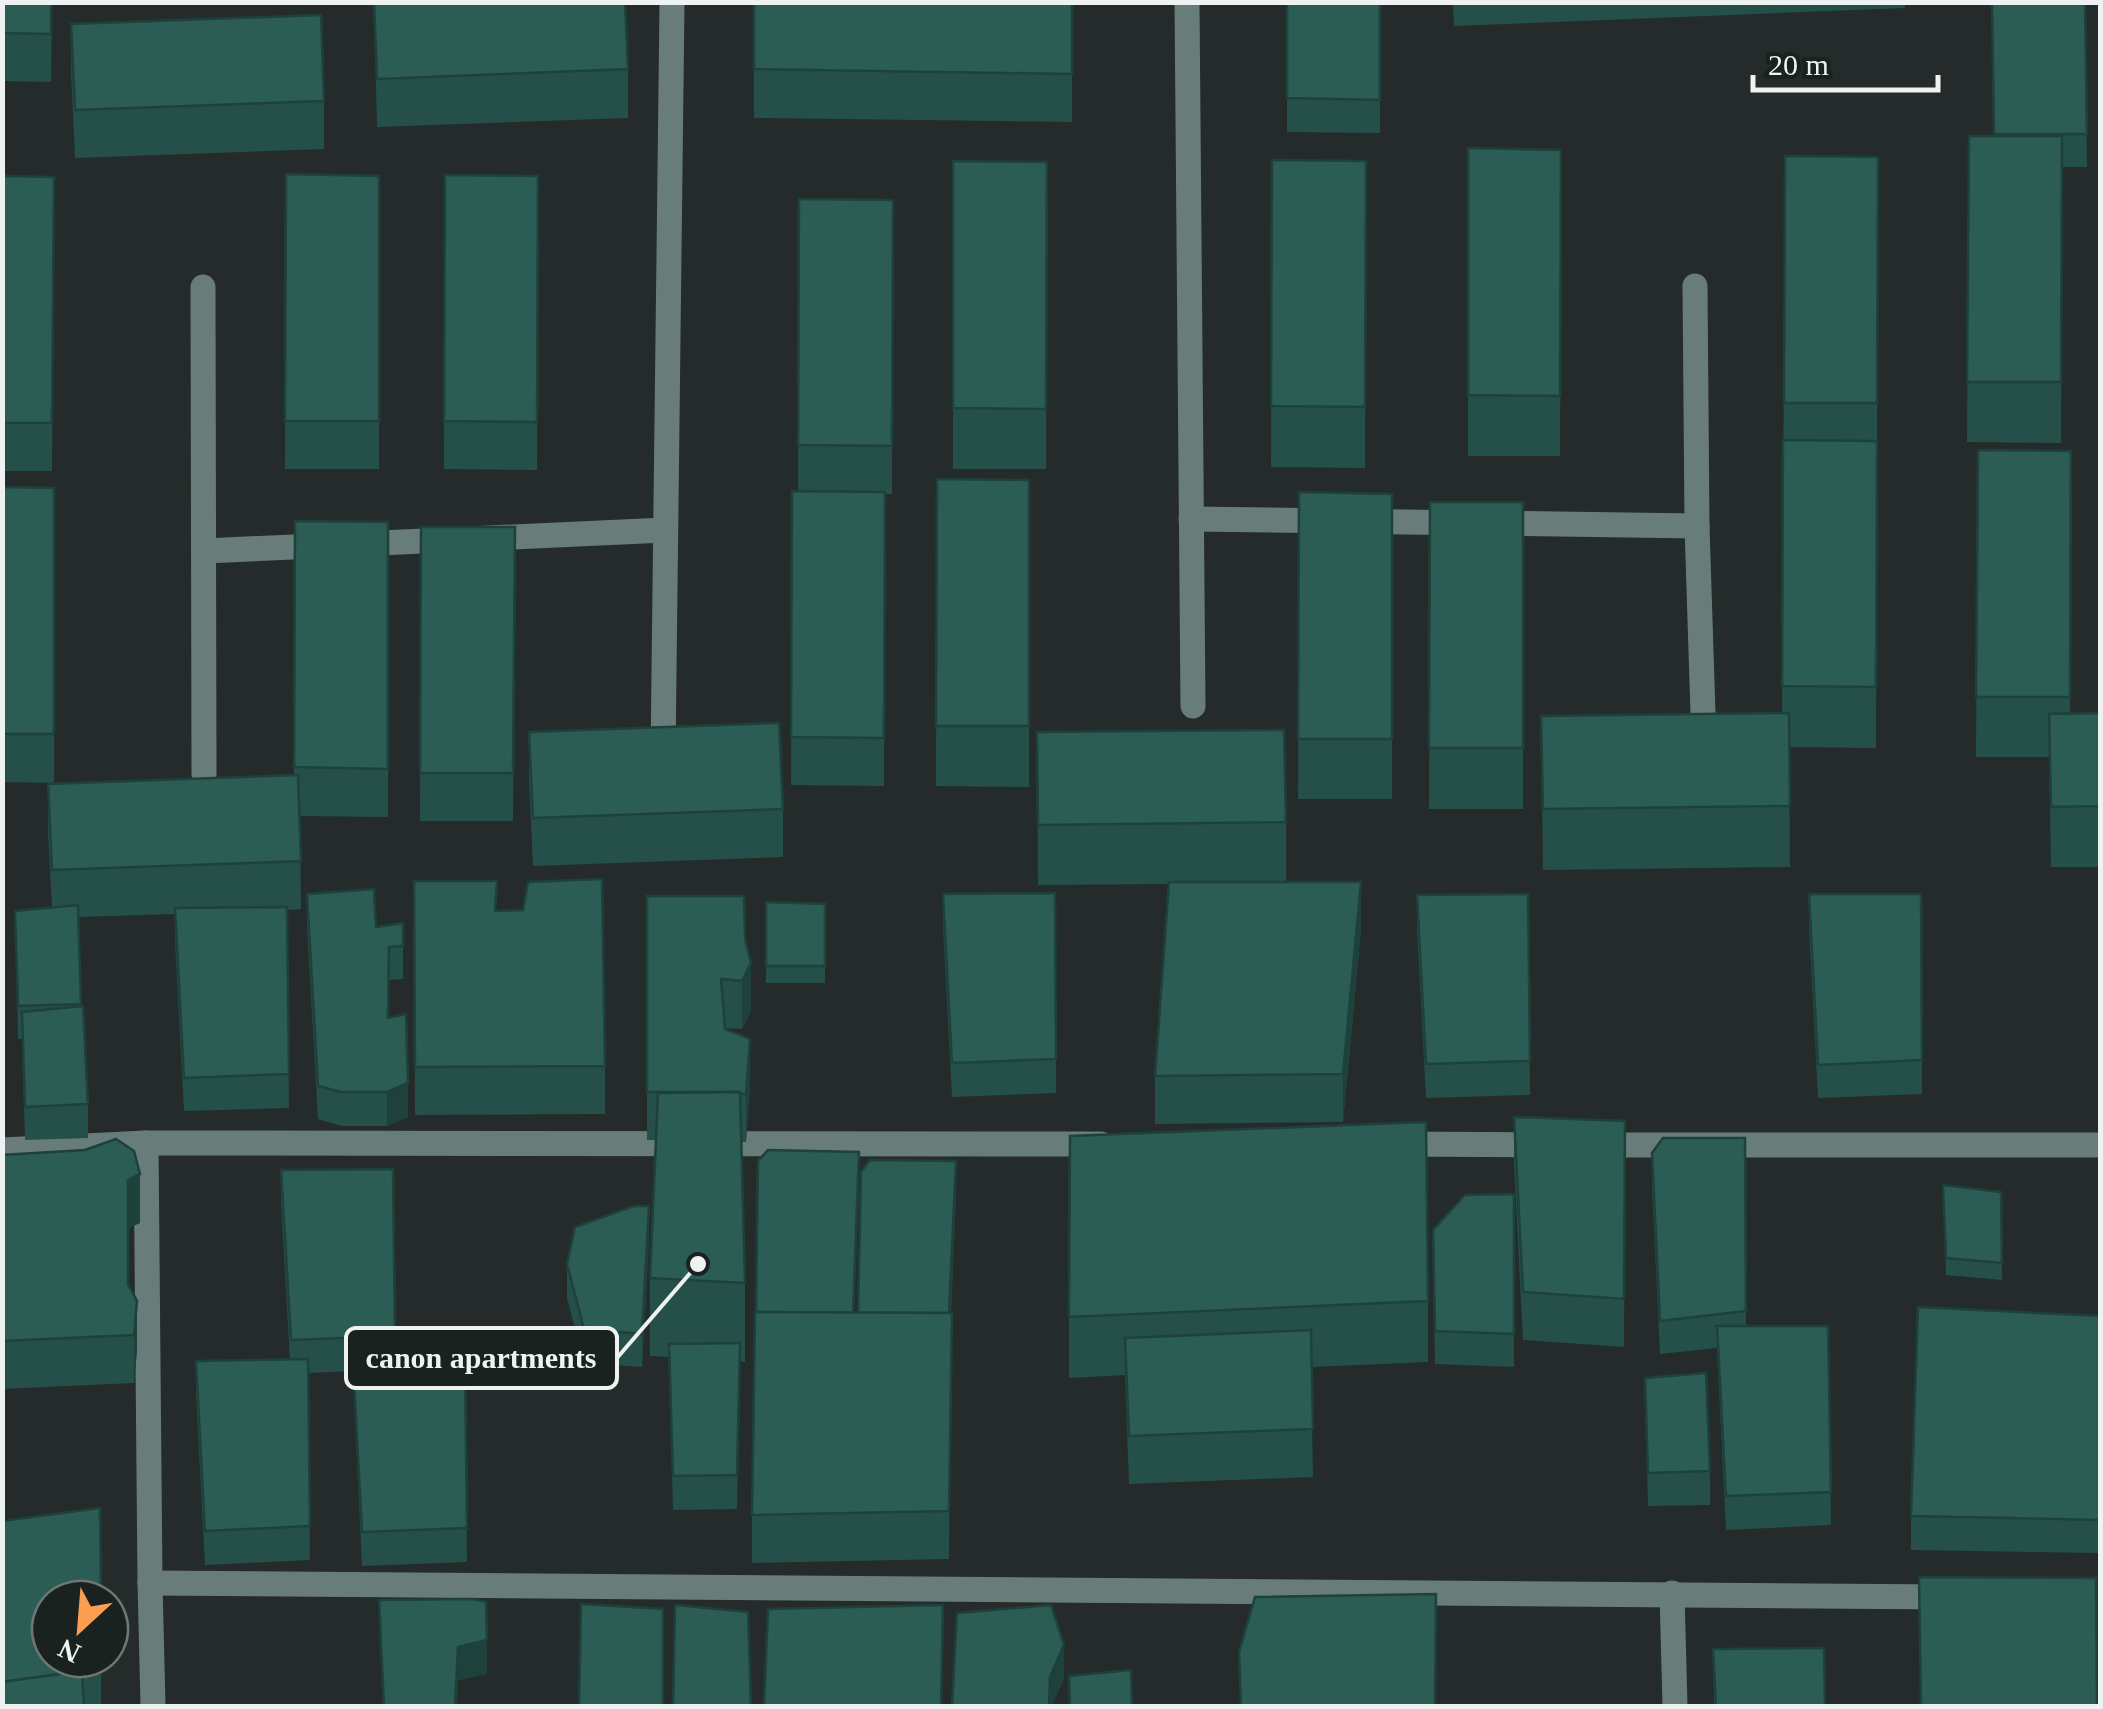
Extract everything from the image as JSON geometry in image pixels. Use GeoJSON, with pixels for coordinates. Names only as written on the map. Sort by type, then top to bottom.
{"type":"FeatureCollection","features":[{"type":"Feature","properties":{"kind":"street"},"geometry":{"type":"LineString","coordinates":[[663,757],[672,2]]}},
{"type":"Feature","properties":{"kind":"street"},"geometry":{"type":"LineString","coordinates":[[1187,2],[1193,706]]}},
{"type":"Feature","properties":{"kind":"street"},"geometry":{"type":"LineString","coordinates":[[1695,286],[1696,526],[1704,755]]}},
{"type":"Feature","properties":{"kind":"street"},"geometry":{"type":"LineString","coordinates":[[203,287],[204,774]]}},
{"type":"Feature","properties":{"kind":"street"},"geometry":{"type":"LineString","coordinates":[[1190,520],[1696,526]]}},
{"type":"Feature","properties":{"kind":"street"},"geometry":{"type":"LineString","coordinates":[[204,551],[665,530]]}},
{"type":"Feature","properties":{"kind":"street"},"geometry":{"type":"LineString","coordinates":[[2,1150],[146,1142],[1123,1144]]}},
{"type":"Feature","properties":{"kind":"street"},"geometry":{"type":"LineString","coordinates":[[146,1142],[153,1706]]}},
{"type":"Feature","properties":{"kind":"street"},"geometry":{"type":"LineString","coordinates":[[1363,1144],[2100,1146]]}},
{"type":"Feature","properties":{"kind":"street"},"geometry":{"type":"LineString","coordinates":[[150,1583],[1984,1598]]}},
{"type":"Feature","properties":{"kind":"street"},"geometry":{"type":"LineString","coordinates":[[1672,1593],[1675,1706]]}},
{"type":"Feature","properties":{"kind":"building"},"geometry":{"type":"Polygon","coordinates":[[[2,2],[51,2],[51,34],[2,33],[2,2]]]}},
{"type":"Feature","properties":{"kind":"building"},"geometry":{"type":"Polygon","coordinates":[[[374,2],[625,2],[628,69],[377,79],[374,2]]]}},
{"type":"Feature","properties":{"kind":"building"},"geometry":{"type":"Polygon","coordinates":[[[754,2],[1072,2],[1072,74],[754,69],[754,2]]]}},
{"type":"Feature","properties":{"kind":"building"},"geometry":{"type":"Polygon","coordinates":[[[1287,2],[1380,2],[1380,100],[1287,98],[1287,2]]]}},
{"type":"Feature","properties":{"kind":"building"},"geometry":{"type":"Polygon","coordinates":[[[1992,2],[2085,2],[2087,134],[1994,134],[1992,2]]]}},
{"type":"Feature","properties":{"kind":"building"},"geometry":{"type":"Polygon","coordinates":[[[321,15],[324,101],[75,110],[71,24],[321,15]]]}},
{"type":"Feature","properties":{"kind":"building"},"geometry":{"type":"Polygon","coordinates":[[[1969,136],[2062,136],[2061,382],[1967,382],[1969,136]]]}},
{"type":"Feature","properties":{"kind":"building"},"geometry":{"type":"Polygon","coordinates":[[[1468,148],[1561,150],[1560,396],[1468,395],[1468,148]]]}},
{"type":"Feature","properties":{"kind":"building"},"geometry":{"type":"Polygon","coordinates":[[[1785,156],[1878,157],[1877,403],[1784,403],[1785,156]]]}},
{"type":"Feature","properties":{"kind":"building"},"geometry":{"type":"Polygon","coordinates":[[[1272,160],[1366,161],[1365,407],[1271,406],[1272,160]]]}},
{"type":"Feature","properties":{"kind":"building"},"geometry":{"type":"Polygon","coordinates":[[[953,161],[1047,162],[1046,409],[953,408],[953,161]]]}},
{"type":"Feature","properties":{"kind":"building"},"geometry":{"type":"Polygon","coordinates":[[[286,174],[379,176],[379,421],[285,421],[286,174]]]}},
{"type":"Feature","properties":{"kind":"building"},"geometry":{"type":"Polygon","coordinates":[[[445,175],[538,176],[537,422],[444,421],[445,175]]]}},
{"type":"Feature","properties":{"kind":"building"},"geometry":{"type":"Polygon","coordinates":[[[2,176],[54,177],[52,423],[2,423],[2,176]]]}},
{"type":"Feature","properties":{"kind":"building"},"geometry":{"type":"Polygon","coordinates":[[[799,199],[893,200],[892,446],[798,445],[799,199]]]}},
{"type":"Feature","properties":{"kind":"building"},"geometry":{"type":"Polygon","coordinates":[[[1783,440],[1877,441],[1876,687],[1782,686],[1783,440]]]}},
{"type":"Feature","properties":{"kind":"building"},"geometry":{"type":"Polygon","coordinates":[[[1978,450],[2071,451],[2070,697],[1976,697],[1978,450]]]}},
{"type":"Feature","properties":{"kind":"building"},"geometry":{"type":"Polygon","coordinates":[[[937,479],[1029,480],[1029,726],[936,726],[937,479]]]}},
{"type":"Feature","properties":{"kind":"building"},"geometry":{"type":"Polygon","coordinates":[[[2,487],[54,488],[54,734],[2,734],[2,487]]]}},
{"type":"Feature","properties":{"kind":"building"},"geometry":{"type":"Polygon","coordinates":[[[792,491],[885,492],[884,738],[791,737],[792,491]]]}},
{"type":"Feature","properties":{"kind":"building"},"geometry":{"type":"Polygon","coordinates":[[[1299,492],[1392,494],[1392,739],[1298,739],[1299,492]]]}},
{"type":"Feature","properties":{"kind":"building"},"geometry":{"type":"Polygon","coordinates":[[[1430,502],[1523,502],[1523,748],[1429,748],[1430,502]]]}},
{"type":"Feature","properties":{"kind":"building"},"geometry":{"type":"Polygon","coordinates":[[[295,521],[388,522],[388,769],[294,767],[295,521]]]}},
{"type":"Feature","properties":{"kind":"building"},"geometry":{"type":"Polygon","coordinates":[[[421,527],[515,527],[513,773],[420,773],[421,527]]]}},
{"type":"Feature","properties":{"kind":"building"},"geometry":{"type":"Polygon","coordinates":[[[1789,713],[1790,806],[1543,809],[1541,716],[1789,713]]]}},
{"type":"Feature","properties":{"kind":"building"},"geometry":{"type":"Polygon","coordinates":[[[2100,713],[2100,806],[2051,807],[2049,714],[2100,713]]]}},
{"type":"Feature","properties":{"kind":"building"},"geometry":{"type":"Polygon","coordinates":[[[779,723],[783,809],[533,818],[529,732],[779,723]]]}},
{"type":"Feature","properties":{"kind":"building"},"geometry":{"type":"Polygon","coordinates":[[[1284,730],[1286,822],[1038,825],[1037,732],[1284,730]]]}},
{"type":"Feature","properties":{"kind":"building"},"geometry":{"type":"Polygon","coordinates":[[[298,775],[301,861],[52,870],[48,784],[298,775]]]}},
{"type":"Feature","properties":{"kind":"building"},"geometry":{"type":"Polygon","coordinates":[[[602,879],[605,1066],[415,1067],[414,881],[497,881],[495,911],[523,910],[528,882],[602,879]]]}},
{"type":"Feature","properties":{"kind":"building"},"geometry":{"type":"Polygon","coordinates":[[[1169,882],[1361,882],[1343,1074],[1155,1076],[1169,882]]]}},
{"type":"Feature","properties":{"kind":"building"},"geometry":{"type":"Polygon","coordinates":[[[374,889],[376,927],[403,923],[403,946],[389,947],[388,1018],[406,1014],[408,1083],[387,1092],[341,1092],[318,1086],[307,894],[374,889]]]}},
{"type":"Feature","properties":{"kind":"building"},"geometry":{"type":"Polygon","coordinates":[[[1055,893],[1056,1059],[952,1063],[943,894],[1055,893]]]}},
{"type":"Feature","properties":{"kind":"building"},"geometry":{"type":"Polygon","coordinates":[[[1528,894],[1530,1061],[1426,1064],[1417,895],[1528,894]]]}},
{"type":"Feature","properties":{"kind":"building"},"geometry":{"type":"Polygon","coordinates":[[[1809,894],[1921,894],[1922,1060],[1818,1065],[1809,894]]]}},
{"type":"Feature","properties":{"kind":"building"},"geometry":{"type":"Polygon","coordinates":[[[647,896],[744,896],[745,939],[751,963],[742,981],[721,979],[725,1029],[750,1039],[746,1094],[647,1092],[647,896]]]}},
{"type":"Feature","properties":{"kind":"building"},"geometry":{"type":"Polygon","coordinates":[[[766,902],[825,904],[825,966],[766,966],[766,902]]]}},
{"type":"Feature","properties":{"kind":"building"},"geometry":{"type":"Polygon","coordinates":[[[78,905],[81,1004],[18,1006],[15,911],[78,905]]]}},
{"type":"Feature","properties":{"kind":"building"},"geometry":{"type":"Polygon","coordinates":[[[287,907],[289,1074],[184,1078],[175,908],[287,907]]]}},
{"type":"Feature","properties":{"kind":"building"},"geometry":{"type":"Polygon","coordinates":[[[83,1006],[88,1104],[25,1107],[22,1012],[83,1006]]]}},
{"type":"Feature","properties":{"kind":"building"},"geometry":{"type":"Polygon","coordinates":[[[740,1092],[745,1283],[650,1278],[658,1093],[740,1092]]]}},
{"type":"Feature","properties":{"kind":"building"},"geometry":{"type":"Polygon","coordinates":[[[1514,1117],[1625,1121],[1624,1299],[1523,1292],[1514,1117]]]}},
{"type":"Feature","properties":{"kind":"building"},"geometry":{"type":"Polygon","coordinates":[[[1426,1122],[1428,1301],[1069,1317],[1070,1136],[1426,1122]]]}},
{"type":"Feature","properties":{"kind":"building"},"geometry":{"type":"Polygon","coordinates":[[[1663,1138],[1745,1138],[1746,1311],[1660,1321],[1652,1153],[1663,1138]]]}},
{"type":"Feature","properties":{"kind":"building"},"geometry":{"type":"Polygon","coordinates":[[[116,1139],[134,1151],[140,1174],[128,1180],[128,1284],[137,1301],[134,1335],[2,1341],[2,1155],[85,1150],[116,1139]]]}},
{"type":"Feature","properties":{"kind":"building"},"geometry":{"type":"Polygon","coordinates":[[[768,1150],[859,1152],[853,1313],[756,1312],[758,1161],[768,1150]]]}},
{"type":"Feature","properties":{"kind":"building"},"geometry":{"type":"Polygon","coordinates":[[[870,1160],[956,1161],[949,1313],[858,1313],[861,1172],[870,1160]]]}},
{"type":"Feature","properties":{"kind":"building"},"geometry":{"type":"Polygon","coordinates":[[[393,1169],[395,1336],[291,1340],[281,1170],[393,1169]]]}},
{"type":"Feature","properties":{"kind":"building"},"geometry":{"type":"Polygon","coordinates":[[[1943,1185],[2001,1192],[2002,1263],[1946,1258],[1943,1185]]]}},
{"type":"Feature","properties":{"kind":"building"},"geometry":{"type":"Polygon","coordinates":[[[1514,1194],[1514,1334],[1435,1331],[1433,1230],[1465,1195],[1514,1194]]]}},
{"type":"Feature","properties":{"kind":"building"},"geometry":{"type":"Polygon","coordinates":[[[634,1206],[649,1206],[642,1334],[584,1329],[567,1264],[575,1227],[634,1206]]]}},
{"type":"Feature","properties":{"kind":"building"},"geometry":{"type":"Polygon","coordinates":[[[1918,1307],[2100,1316],[2100,1520],[1911,1516],[1918,1307]]]}},
{"type":"Feature","properties":{"kind":"building"},"geometry":{"type":"Polygon","coordinates":[[[755,1312],[952,1313],[949,1511],[752,1515],[755,1312]]]}},
{"type":"Feature","properties":{"kind":"building"},"geometry":{"type":"Polygon","coordinates":[[[1717,1326],[1828,1326],[1831,1492],[1726,1496],[1717,1326]]]}},
{"type":"Feature","properties":{"kind":"building"},"geometry":{"type":"Polygon","coordinates":[[[1311,1330],[1313,1429],[1129,1436],[1125,1338],[1311,1330]]]}},
{"type":"Feature","properties":{"kind":"building"},"geometry":{"type":"Polygon","coordinates":[[[740,1343],[737,1475],[673,1476],[669,1344],[740,1343]]]}},
{"type":"Feature","properties":{"kind":"building"},"geometry":{"type":"Polygon","coordinates":[[[308,1359],[310,1526],[205,1531],[196,1361],[308,1359]]]}},
{"type":"Feature","properties":{"kind":"building"},"geometry":{"type":"Polygon","coordinates":[[[353,1362],[465,1362],[467,1528],[362,1532],[353,1362]]]}},
{"type":"Feature","properties":{"kind":"building"},"geometry":{"type":"Polygon","coordinates":[[[1706,1373],[1710,1471],[1648,1473],[1645,1378],[1706,1373]]]}},
{"type":"Feature","properties":{"kind":"building"},"geometry":{"type":"Polygon","coordinates":[[[100,1508],[101,1579],[30,1579],[30,1678],[2,1682],[2,1521],[100,1508]]]}},
{"type":"Feature","properties":{"kind":"building"},"geometry":{"type":"Polygon","coordinates":[[[1919,1577],[2096,1578],[2097,1706],[1921,1706],[1919,1577]]]}},
{"type":"Feature","properties":{"kind":"building"},"geometry":{"type":"Polygon","coordinates":[[[1436,1594],[1435,1706],[1241,1706],[1239,1652],[1255,1597],[1436,1594]]]}},
{"type":"Feature","properties":{"kind":"building"},"geometry":{"type":"Polygon","coordinates":[[[379,1600],[486,1602],[487,1640],[458,1647],[455,1706],[384,1706],[379,1600]]]}},
{"type":"Feature","properties":{"kind":"building"},"geometry":{"type":"Polygon","coordinates":[[[581,1604],[663,1609],[663,1706],[579,1706],[581,1604]]]}},
{"type":"Feature","properties":{"kind":"building"},"geometry":{"type":"Polygon","coordinates":[[[675,1605],[748,1612],[751,1706],[673,1706],[675,1605]]]}},
{"type":"Feature","properties":{"kind":"building"},"geometry":{"type":"Polygon","coordinates":[[[943,1605],[941,1706],[764,1706],[768,1609],[943,1605]]]}},
{"type":"Feature","properties":{"kind":"building"},"geometry":{"type":"Polygon","coordinates":[[[1051,1605],[1064,1645],[1050,1677],[1049,1706],[952,1706],[957,1613],[1051,1605]]]}},
{"type":"Feature","properties":{"kind":"building"},"geometry":{"type":"Polygon","coordinates":[[[1824,1648],[1825,1706],[1716,1706],[1713,1649],[1824,1648]]]}},
{"type":"Feature","properties":{"kind":"building"},"geometry":{"type":"Polygon","coordinates":[[[1131,1670],[1132,1706],[1070,1706],[1069,1676],[1131,1670]]]}},
{"type":"Feature","properties":{"kind":"building"},"geometry":{"type":"Polygon","coordinates":[[[82,1679],[84,1706],[2,1706],[2,1682],[82,1679]]]}},
{"type":"Feature","properties":{"kind":"place","name":"canon apartments"},"geometry":{"type":"Point","coordinates":[698,1264]}}]}
